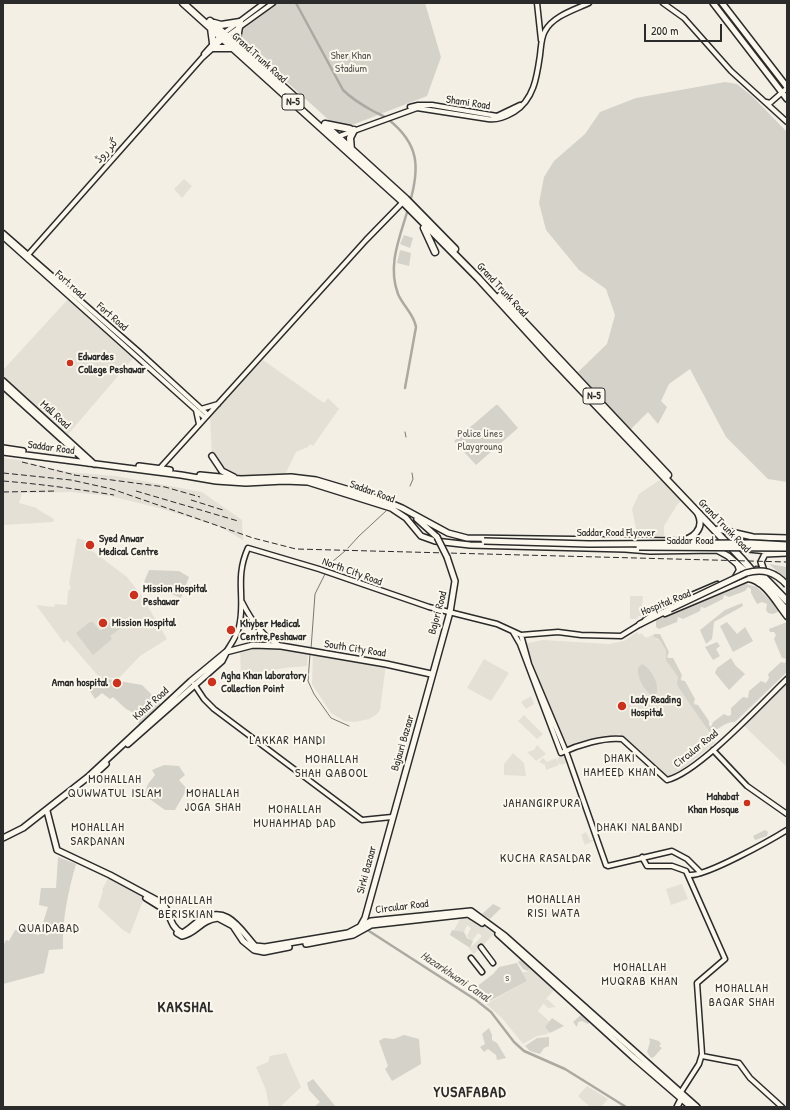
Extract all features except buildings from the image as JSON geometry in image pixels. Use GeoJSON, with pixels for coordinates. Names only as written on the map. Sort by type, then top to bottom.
{"type":"FeatureCollection","features":[{"type":"Feature","properties":{"kind":"highway","name":"Grand Trunk Road"},"geometry":{"type":"LineString","coordinates":[[183,3],[224,36],[408,204],[418,218],[478,278],[787,601]]}},
{"type":"Feature","properties":{"kind":"highway","name":"Grand Trunk Road"},"geometry":{"type":"LineString","coordinates":[[189,3],[211,25]]}},
{"type":"Feature","properties":{"kind":"highway"},"geometry":{"type":"LineString","coordinates":[[240,24],[234,46],[213,45],[211,25],[240,24]]}},
{"type":"Feature","properties":{"kind":"highway","name":"Grand Trunk Road"},"geometry":{"type":"LineString","coordinates":[[234,46],[323,124],[335,137],[352,150],[408,204],[646,455],[787,611]]}},
{"type":"Feature","properties":{"kind":"highway"},"geometry":{"type":"LineString","coordinates":[[323,124],[352,129],[350,138],[352,150]]}},
{"type":"Feature","properties":{"kind":"highway"},"geometry":{"type":"LineString","coordinates":[[418,218],[427,233],[435,252]]}},
{"type":"Feature","properties":{"kind":"highway"},"geometry":{"type":"LineString","coordinates":[[771,584],[775,584],[787,596]]}},
{"type":"Feature","properties":{"kind":"highway"},"geometry":{"type":"LineString","coordinates":[[778,602],[787,607]]}},
{"type":"Feature","properties":{"kind":"main road"},"geometry":{"type":"LineString","coordinates":[[713,3],[785,89]]}},
{"type":"Feature","properties":{"kind":"main road"},"geometry":{"type":"LineString","coordinates":[[722,3],[785,89],[787,99]]}},
{"type":"Feature","properties":{"kind":"main road","name":"Mall Road"},"geometry":{"type":"LineString","coordinates":[[3,381],[87,461]]}},
{"type":"Feature","properties":{"kind":"main road","name":"Mall Road"},"geometry":{"type":"LineString","coordinates":[[3,386],[87,461],[95,464]]}},
{"type":"Feature","properties":{"kind":"main road","name":"Saddar Road"},"geometry":{"type":"LineString","coordinates":[[3,448],[87,461]]}},
{"type":"Feature","properties":{"kind":"main road","name":"Saddar Road"},"geometry":{"type":"LineString","coordinates":[[3,452],[160,468],[241,479],[291,477],[308,478],[382,500],[448,533],[469,538],[679,541],[688,539],[697,532],[701,520],[698,513]]}},
{"type":"Feature","properties":{"kind":"main road"},"geometry":{"type":"LineString","coordinates":[[212,456],[222,471],[241,479]]}},
{"type":"Feature","properties":{"kind":"main road","name":"Saddar Road"},"geometry":{"type":"LineString","coordinates":[[95,464],[216,481],[246,483],[284,481],[308,482],[402,511],[421,536],[435,541],[470,545],[650,551],[713,550],[728,556],[736,562],[778,602]]}},
{"type":"Feature","properties":{"kind":"main road","name":"Bajori Road"},"geometry":{"type":"LineString","coordinates":[[402,511],[424,524],[436,536],[452,568],[455,585],[450,612],[432,674]]}},
{"type":"Feature","properties":{"kind":"main road"},"geometry":{"type":"LineString","coordinates":[[718,529],[753,537],[785,540]]}},
{"type":"Feature","properties":{"kind":"main road","name":"Saddar Road Flyover"},"geometry":{"type":"LineString","coordinates":[[469,538],[484,541],[589,544],[787,544]]}},
{"type":"Feature","properties":{"kind":"main road"},"geometry":{"type":"LineString","coordinates":[[751,543],[758,540],[785,540]]}},
{"type":"Feature","properties":{"kind":"main road"},"geometry":{"type":"LineString","coordinates":[[728,545],[728,556]]}},
{"type":"Feature","properties":{"kind":"main road","name":"Saddar Road Flyover"},"geometry":{"type":"LineString","coordinates":[[626,549],[639,547],[787,548]]}},
{"type":"Feature","properties":{"kind":"main road"},"geometry":{"type":"LineString","coordinates":[[745,547],[755,550],[787,552]]}},
{"type":"Feature","properties":{"kind":"main road"},"geometry":{"type":"LineString","coordinates":[[771,584],[765,574],[761,562],[765,554],[787,552]]}},
{"type":"Feature","properties":{"kind":"main road"},"geometry":{"type":"LineString","coordinates":[[640,624],[746,573],[756,571],[771,573],[779,577],[787,584]]}},
{"type":"Feature","properties":{"kind":"main road","name":"South City Road"},"geometry":{"type":"LineString","coordinates":[[226,652],[253,644],[278,645],[386,664],[432,674]]}},
{"type":"Feature","properties":{"kind":"main road"},"geometry":{"type":"LineString","coordinates":[[3,838],[23,828],[88,777],[98,771],[192,683],[222,661],[226,652]]}},
{"type":"Feature","properties":{"kind":"main road","name":"Bajauri Bazaar"},"geometry":{"type":"LineString","coordinates":[[392,817],[432,674]]}},
{"type":"Feature","properties":{"kind":"main road","name":"Circular Road"},"geometry":{"type":"LineString","coordinates":[[46,811],[52,849],[57,853],[95,869],[163,906],[179,933],[185,932],[201,920],[213,915],[224,916],[234,924],[255,946],[265,947],[337,937],[370,924],[448,912],[470,913],[506,936],[584,1010],[697,1107]]}},
{"type":"Feature","properties":{"kind":"main road","name":"Sirki Bazaar"},"geometry":{"type":"LineString","coordinates":[[360,929],[365,918],[392,817]]}},
{"type":"Feature","properties":{"kind":"main road"},"geometry":{"type":"LineString","coordinates":[[584,1010],[657,1078],[682,1095],[691,1107]]}},
{"type":"Feature","properties":{"kind":"main road"},"geometry":{"type":"LineString","coordinates":[[657,1078],[663,1077]]}},
{"type":"Feature","properties":{"kind":"main road"},"geometry":{"type":"LineString","coordinates":[[677,1107],[682,1095]]}},
{"type":"Feature","properties":{"kind":"street"},"geometry":{"type":"LineString","coordinates":[[240,24],[264,3]]}},
{"type":"Feature","properties":{"kind":"street"},"geometry":{"type":"LineString","coordinates":[[240,24],[273,3]]}},
{"type":"Feature","properties":{"kind":"street"},"geometry":{"type":"LineString","coordinates":[[538,3],[541,43]]}},
{"type":"Feature","properties":{"kind":"street"},"geometry":{"type":"LineString","coordinates":[[539,24],[548,26],[557,19],[589,3]]}},
{"type":"Feature","properties":{"kind":"street"},"geometry":{"type":"LineString","coordinates":[[663,3],[684,18],[722,62],[768,104],[785,89]]}},
{"type":"Feature","properties":{"kind":"street","name":"گنر روڈ"},"geometry":{"type":"LineString","coordinates":[[27,256],[213,45],[240,24]]}},
{"type":"Feature","properties":{"kind":"street","name":"Shami Road"},"geometry":{"type":"LineString","coordinates":[[335,137],[418,104],[497,116],[515,108],[529,97],[536,75],[541,43],[548,26]]}},
{"type":"Feature","properties":{"kind":"street"},"geometry":{"type":"LineString","coordinates":[[756,93],[787,122]]}},
{"type":"Feature","properties":{"kind":"street"},"geometry":{"type":"LineString","coordinates":[[160,468],[366,240],[408,204]]}},
{"type":"Feature","properties":{"kind":"street","name":"Fort Road"},"geometry":{"type":"LineString","coordinates":[[3,233],[27,256],[201,409],[206,416]]}},
{"type":"Feature","properties":{"kind":"street","name":"Fort road"},"geometry":{"type":"LineString","coordinates":[[3,237],[27,256],[196,409],[206,416]]}},
{"type":"Feature","properties":{"kind":"street"},"geometry":{"type":"LineString","coordinates":[[201,409],[219,404]]}},
{"type":"Feature","properties":{"kind":"street"},"geometry":{"type":"LineString","coordinates":[[196,409],[199,424]]}},
{"type":"Feature","properties":{"kind":"street","name":"North City Road"},"geometry":{"type":"LineString","coordinates":[[242,602],[240,575],[243,559],[248,548],[318,569],[406,600],[497,624],[521,635]]}},
{"type":"Feature","properties":{"kind":"street"},"geometry":{"type":"LineString","coordinates":[[640,624],[661,608],[734,578],[738,575],[739,570],[736,562]]}},
{"type":"Feature","properties":{"kind":"street"},"geometry":{"type":"LineString","coordinates":[[765,574],[773,575],[787,584]]}},
{"type":"Feature","properties":{"kind":"street","name":"Hospital Road"},"geometry":{"type":"LineString","coordinates":[[521,635],[558,632],[581,635],[621,636],[640,624],[748,579],[754,581],[766,591]]}},
{"type":"Feature","properties":{"kind":"street"},"geometry":{"type":"LineString","coordinates":[[766,591],[787,617]]}},
{"type":"Feature","properties":{"kind":"street"},"geometry":{"type":"LineString","coordinates":[[242,602],[256,625],[278,645]]}},
{"type":"Feature","properties":{"kind":"street"},"geometry":{"type":"LineString","coordinates":[[226,652],[239,627],[242,602]]}},
{"type":"Feature","properties":{"kind":"street"},"geometry":{"type":"LineString","coordinates":[[513,632],[566,751],[607,866],[672,851],[687,859],[701,873]]}},
{"type":"Feature","properties":{"kind":"street"},"geometry":{"type":"LineString","coordinates":[[521,635],[529,664],[561,753],[566,751]]}},
{"type":"Feature","properties":{"kind":"street","name":"Circular Road"},"geometry":{"type":"LineString","coordinates":[[566,751],[613,738],[622,739],[667,780],[681,775],[712,750],[787,679]]}},
{"type":"Feature","properties":{"kind":"street"},"geometry":{"type":"LineString","coordinates":[[192,683],[204,699],[214,708],[362,820],[392,817]]}},
{"type":"Feature","properties":{"kind":"street"},"geometry":{"type":"LineString","coordinates":[[712,750],[747,786],[787,814]]}},
{"type":"Feature","properties":{"kind":"street"},"geometry":{"type":"LineString","coordinates":[[689,875],[701,873],[738,857],[787,830]]}},
{"type":"Feature","properties":{"kind":"street"},"geometry":{"type":"LineString","coordinates":[[642,857],[647,866],[678,867],[686,871],[726,959],[698,981],[702,1056],[682,1095]]}},
{"type":"Feature","properties":{"kind":"street"},"geometry":{"type":"LineString","coordinates":[[482,947],[493,963]]}},
{"type":"Feature","properties":{"kind":"street"},"geometry":{"type":"LineString","coordinates":[[471,958],[482,972]]}},
{"type":"Feature","properties":{"kind":"street"},"geometry":{"type":"LineString","coordinates":[[702,1056],[739,1063],[750,1078],[782,1107]]}},
{"type":"Feature","properties":{"kind":"shaded area"},"geometry":{"type":"Polygon","coordinates":[[[184,179],[192,186],[182,198],[174,189],[184,179]]]}},
{"type":"Feature","properties":{"kind":"shaded area","name":"Edwardes College Peshawar"},"geometry":{"type":"Polygon","coordinates":[[[70,297],[136,355],[65,438],[3,381],[3,370],[70,297]]]}},
{"type":"Feature","properties":{"kind":"shaded area"},"geometry":{"type":"Polygon","coordinates":[[[263,360],[324,403],[328,398],[339,409],[313,446],[310,444],[308,447],[296,452],[284,477],[241,479],[222,471],[212,456],[210,416],[263,360]]]}},
{"type":"Feature","properties":{"kind":"shaded area"},"geometry":{"type":"Polygon","coordinates":[[[3,458],[18,460],[68,472],[116,476],[202,492],[242,520],[243,540],[218,526],[155,507],[110,496],[70,492],[22,493],[19,503],[37,508],[54,519],[53,522],[3,525],[3,458]]]}},
{"type":"Feature","properties":{"kind":"shaded area"},"geometry":{"type":"Polygon","coordinates":[[[664,477],[684,498],[677,505],[664,526],[664,536],[638,537],[632,509],[639,494],[664,477]]]}},
{"type":"Feature","properties":{"kind":"shaded area","name":"Mission Hospital"},"geometry":{"type":"Polygon","coordinates":[[[77,538],[86,541],[87,547],[127,577],[141,595],[167,639],[140,656],[119,678],[100,678],[67,640],[64,643],[36,605],[54,607],[55,604],[67,605],[68,591],[71,588],[69,584],[77,538]]]}},
{"type":"Feature","properties":{"kind":"shaded area"},"geometry":{"type":"Polygon","coordinates":[[[630,596],[643,596],[641,616],[638,616],[637,619],[630,619],[630,596]]]}},
{"type":"Feature","properties":{"kind":"shaded area","name":"Lady Reading Hospital"},"geometry":{"type":"Polygon","coordinates":[[[637,632],[639,635],[641,633],[646,638],[654,634],[657,640],[660,639],[667,653],[666,658],[672,661],[682,679],[680,682],[686,685],[695,703],[693,707],[715,743],[673,777],[665,777],[627,741],[623,741],[619,734],[567,749],[523,644],[543,640],[609,644],[624,641],[637,632]]]}},
{"type":"Feature","properties":{"kind":"shaded area"},"geometry":{"type":"Polygon","coordinates":[[[253,645],[308,652],[307,666],[284,668],[241,677],[240,647],[253,645]]]}},
{"type":"Feature","properties":{"kind":"shaded area"},"geometry":{"type":"Polygon","coordinates":[[[313,652],[386,664],[380,710],[377,714],[369,719],[355,722],[344,721],[331,713],[312,684],[313,652]]]}},
{"type":"Feature","properties":{"kind":"shaded area"},"geometry":{"type":"Polygon","coordinates":[[[484,659],[509,673],[491,701],[467,688],[484,659]]]}},
{"type":"Feature","properties":{"kind":"shaded area"},"geometry":{"type":"Polygon","coordinates":[[[787,680],[787,767],[741,723],[787,680]]]}},
{"type":"Feature","properties":{"kind":"shaded area"},"geometry":{"type":"Polygon","coordinates":[[[531,696],[534,704],[526,709],[521,702],[531,696]]]}},
{"type":"Feature","properties":{"kind":"shaded area"},"geometry":{"type":"Polygon","coordinates":[[[524,715],[543,734],[537,739],[518,721],[524,715]]]}},
{"type":"Feature","properties":{"kind":"shaded area"},"geometry":{"type":"Polygon","coordinates":[[[537,745],[546,754],[536,761],[527,752],[534,750],[537,745]]]}},
{"type":"Feature","properties":{"kind":"shaded area"},"geometry":{"type":"Polygon","coordinates":[[[513,753],[524,763],[526,776],[504,775],[504,764],[513,753]]]}},
{"type":"Feature","properties":{"kind":"shaded area"},"geometry":{"type":"Polygon","coordinates":[[[562,755],[567,760],[562,765],[557,760],[562,755]]]}},
{"type":"Feature","properties":{"kind":"shaded area"},"geometry":{"type":"Polygon","coordinates":[[[543,758],[547,762],[556,758],[559,765],[546,770],[545,765],[539,762],[543,758]]]}},
{"type":"Feature","properties":{"kind":"shaded area"},"geometry":{"type":"Polygon","coordinates":[[[586,832],[590,840],[595,840],[585,845],[581,835],[586,832]]]}},
{"type":"Feature","properties":{"kind":"shaded area"},"geometry":{"type":"Polygon","coordinates":[[[108,878],[144,898],[130,934],[123,930],[98,907],[103,891],[102,890],[108,878]]]}},
{"type":"Feature","properties":{"kind":"shaded area"},"geometry":{"type":"Polygon","coordinates":[[[682,884],[688,899],[671,905],[666,889],[682,884]]]}},
{"type":"Feature","properties":{"kind":"shaded area"},"geometry":{"type":"Polygon","coordinates":[[[468,914],[494,934],[474,954],[469,949],[482,936],[478,933],[472,941],[467,936],[471,928],[467,925],[464,932],[461,933],[454,930],[461,917],[468,914]]]}},
{"type":"Feature","properties":{"kind":"shaded area"},"geometry":{"type":"Polygon","coordinates":[[[531,966],[556,988],[545,1000],[547,999],[556,1007],[548,1008],[543,1003],[538,1011],[550,1022],[545,1027],[549,1031],[548,1034],[537,1036],[523,1044],[502,1018],[486,1004],[527,981],[522,972],[527,972],[531,966]]]}},
{"type":"Feature","properties":{"kind":"shaded area"},"geometry":{"type":"Polygon","coordinates":[[[286,1053],[301,1087],[280,1107],[269,1107],[266,1090],[256,1067],[268,1062],[270,1056],[286,1053]]]}},
{"type":"Feature","properties":{"kind":"shaded area"},"geometry":{"type":"Polygon","coordinates":[[[587,1086],[608,1099],[601,1107],[590,1107],[578,1096],[587,1086]]]}},
{"type":"Feature","properties":{"kind":"green space","name":"Sher Khan Stadium"},"geometry":{"type":"Polygon","coordinates":[[[279,3],[425,3],[441,57],[427,96],[347,127],[331,122],[235,35],[279,3]]]}},
{"type":"Feature","properties":{"kind":"green space"},"geometry":{"type":"Polygon","coordinates":[[[725,82],[737,84],[752,96],[787,132],[787,482],[768,479],[726,437],[690,369],[669,384],[661,401],[667,407],[658,424],[648,412],[630,430],[578,372],[607,344],[615,315],[606,289],[579,270],[546,230],[539,203],[544,177],[554,161],[585,134],[600,112],[636,98],[725,82]]]}},
{"type":"Feature","properties":{"kind":"green space"},"geometry":{"type":"Polygon","coordinates":[[[404,235],[413,238],[410,248],[400,244],[404,235]]]}},
{"type":"Feature","properties":{"kind":"green space"},"geometry":{"type":"Polygon","coordinates":[[[400,250],[411,253],[409,266],[397,263],[400,250]]]}},
{"type":"Feature","properties":{"kind":"green space","name":"Police lines Playgroung"},"geometry":{"type":"Polygon","coordinates":[[[496,405],[498,405],[518,428],[476,465],[454,441],[496,405]]]}},
{"type":"Feature","properties":{"kind":"green space"},"geometry":{"type":"Polygon","coordinates":[[[769,564],[787,567],[787,580],[769,564]]]}},
{"type":"Feature","properties":{"kind":"green space"},"geometry":{"type":"Polygon","coordinates":[[[149,570],[179,571],[189,577],[181,598],[144,582],[149,570]]]}},
{"type":"Feature","properties":{"kind":"green space"},"geometry":{"type":"Polygon","coordinates":[[[746,584],[757,587],[780,611],[773,614],[768,613],[766,610],[767,604],[762,602],[757,604],[751,593],[751,589],[748,587],[745,591],[729,597],[724,595],[723,599],[705,608],[701,607],[700,611],[683,619],[678,617],[677,622],[659,629],[656,627],[656,620],[746,584]]]}},
{"type":"Feature","properties":{"kind":"green space"},"geometry":{"type":"Polygon","coordinates":[[[742,603],[743,606],[714,622],[712,639],[706,644],[700,630],[725,610],[742,603]]]}},
{"type":"Feature","properties":{"kind":"green space"},"geometry":{"type":"Polygon","coordinates":[[[113,620],[121,628],[110,636],[112,639],[93,655],[76,633],[90,622],[93,622],[100,631],[113,620]]]}},
{"type":"Feature","properties":{"kind":"green space"},"geometry":{"type":"Polygon","coordinates":[[[727,622],[737,634],[745,627],[753,641],[733,652],[720,626],[727,622]]]}},
{"type":"Feature","properties":{"kind":"green space"},"geometry":{"type":"Polygon","coordinates":[[[787,622],[787,672],[735,722],[728,723],[709,732],[679,688],[677,684],[678,677],[666,660],[666,651],[660,640],[654,637],[654,634],[660,634],[669,652],[667,657],[673,658],[682,675],[680,680],[685,681],[695,699],[693,704],[698,705],[709,721],[709,725],[711,727],[713,722],[724,714],[728,716],[731,715],[731,708],[743,697],[748,698],[749,691],[761,681],[766,683],[769,678],[768,674],[781,662],[785,663],[786,659],[782,658],[774,639],[776,635],[774,632],[770,632],[769,629],[787,622]]]}},
{"type":"Feature","properties":{"kind":"green space"},"geometry":{"type":"Polygon","coordinates":[[[717,642],[720,646],[716,649],[720,656],[713,660],[705,647],[717,642]]]}},
{"type":"Feature","properties":{"kind":"green space"},"geometry":{"type":"Polygon","coordinates":[[[731,658],[735,665],[745,674],[729,690],[715,673],[717,668],[731,658]]]}},
{"type":"Feature","properties":{"kind":"green space"},"geometry":{"type":"Polygon","coordinates":[[[642,664],[654,676],[657,685],[657,693],[652,695],[649,693],[642,683],[638,668],[642,664]]]}},
{"type":"Feature","properties":{"kind":"green space"},"geometry":{"type":"Polygon","coordinates":[[[102,678],[142,685],[161,704],[139,724],[132,712],[126,709],[113,697],[110,699],[102,693],[95,699],[83,680],[102,678]]]}},
{"type":"Feature","properties":{"kind":"green space"},"geometry":{"type":"Polygon","coordinates":[[[164,765],[179,766],[185,775],[179,780],[187,789],[175,810],[165,810],[144,795],[148,784],[155,775],[152,770],[164,765]]]}},
{"type":"Feature","properties":{"kind":"green space"},"geometry":{"type":"Polygon","coordinates":[[[765,830],[768,832],[767,836],[755,840],[753,836],[765,830]]]}},
{"type":"Feature","properties":{"kind":"green space"},"geometry":{"type":"Polygon","coordinates":[[[58,857],[76,864],[66,906],[63,927],[63,949],[49,950],[44,973],[3,984],[3,946],[6,940],[9,941],[15,930],[39,935],[48,907],[39,905],[41,888],[56,888],[58,857]]]}},
{"type":"Feature","properties":{"kind":"green space"},"geometry":{"type":"Polygon","coordinates":[[[493,904],[501,908],[490,919],[482,914],[493,904]]]}},
{"type":"Feature","properties":{"kind":"green space"},"geometry":{"type":"Polygon","coordinates":[[[452,930],[464,932],[467,938],[473,941],[470,948],[450,935],[452,930]]]}},
{"type":"Feature","properties":{"kind":"green space","name":"s"},"geometry":{"type":"Polygon","coordinates":[[[522,959],[530,966],[528,971],[523,969],[518,962],[522,959]]]}},
{"type":"Feature","properties":{"kind":"green space","name":"s"},"geometry":{"type":"Polygon","coordinates":[[[517,963],[527,981],[486,1003],[471,991],[493,974],[499,967],[517,963]]]}},
{"type":"Feature","properties":{"kind":"green space"},"geometry":{"type":"Polygon","coordinates":[[[583,1013],[591,1020],[588,1024],[582,1021],[578,1022],[577,1027],[573,1022],[583,1013]]]}},
{"type":"Feature","properties":{"kind":"green space"},"geometry":{"type":"Polygon","coordinates":[[[552,1018],[564,1026],[550,1033],[545,1027],[552,1018]]]}},
{"type":"Feature","properties":{"kind":"green space"},"geometry":{"type":"Polygon","coordinates":[[[489,1028],[492,1035],[492,1040],[497,1043],[506,1058],[497,1060],[496,1055],[488,1049],[484,1052],[480,1047],[485,1044],[482,1034],[489,1028]]]}},
{"type":"Feature","properties":{"kind":"green space"},"geometry":{"type":"Polygon","coordinates":[[[404,1035],[419,1039],[421,1064],[392,1081],[385,1069],[388,1066],[379,1041],[384,1038],[394,1039],[404,1035]]]}},
{"type":"Feature","properties":{"kind":"green space"},"geometry":{"type":"Polygon","coordinates":[[[549,1037],[549,1046],[544,1048],[540,1054],[530,1051],[525,1046],[537,1038],[549,1037]]]}},
{"type":"Feature","properties":{"kind":"green space"},"geometry":{"type":"Polygon","coordinates":[[[649,1038],[659,1041],[661,1044],[659,1046],[662,1048],[654,1057],[651,1058],[647,1052],[650,1042],[649,1038]]]}},
{"type":"Feature","properties":{"kind":"green space"},"geometry":{"type":"Polygon","coordinates":[[[313,1079],[336,1107],[314,1107],[320,1102],[309,1090],[307,1083],[313,1079]]]}},
{"type":"Feature","properties":{"kind":"waterway"},"geometry":{"type":"LineString","coordinates":[[296,3],[343,90],[361,104],[387,119],[399,129],[406,138],[411,147],[416,167],[410,202]]}},
{"type":"Feature","properties":{"kind":"waterway"},"geometry":{"type":"LineString","coordinates":[[718,3],[787,93]]}},
{"type":"Feature","properties":{"kind":"waterway"},"geometry":{"type":"LineString","coordinates":[[405,388],[416,327],[411,314],[398,294],[395,283],[394,262],[398,241],[408,209]]}},
{"type":"Feature","properties":{"kind":"waterway"},"geometry":{"type":"LineString","coordinates":[[405,432],[406,437]]}},
{"type":"Feature","properties":{"kind":"waterway"},"geometry":{"type":"LineString","coordinates":[[410,486],[413,479],[412,473]]}},
{"type":"Feature","properties":{"kind":"waterway"},"geometry":{"type":"LineString","coordinates":[[348,548],[386,511]]}},
{"type":"Feature","properties":{"kind":"waterway"},"geometry":{"type":"LineString","coordinates":[[328,570],[332,562],[345,551]]}},
{"type":"Feature","properties":{"kind":"waterway"},"geometry":{"type":"LineString","coordinates":[[311,649],[315,594],[325,574]]}},
{"type":"Feature","properties":{"kind":"waterway"},"geometry":{"type":"LineString","coordinates":[[310,654],[308,681],[314,694],[331,718],[349,726]]}},
{"type":"Feature","properties":{"kind":"waterway","name":"Hazarkhwani Canal"},"geometry":{"type":"LineString","coordinates":[[369,931],[476,1000],[491,1012],[514,1042],[524,1051],[565,1069],[626,1107]]}},
{"type":"Feature","properties":{"kind":"railway"},"geometry":{"type":"LineString","coordinates":[[22,462],[75,475]]}},
{"type":"Feature","properties":{"kind":"railway"},"geometry":{"type":"LineString","coordinates":[[3,473],[71,480],[112,489],[253,538],[296,549],[787,562]]}},
{"type":"Feature","properties":{"kind":"railway"},"geometry":{"type":"LineString","coordinates":[[74,475],[165,487],[200,497]]}},
{"type":"Feature","properties":{"kind":"railway"},"geometry":{"type":"LineString","coordinates":[[3,481],[114,495]]}},
{"type":"Feature","properties":{"kind":"railway"},"geometry":{"type":"LineString","coordinates":[[3,492],[57,491]]}},
{"type":"Feature","properties":{"kind":"railway"},"geometry":{"type":"LineString","coordinates":[[136,491],[238,521]]}},
{"type":"Feature","properties":{"kind":"railway"},"geometry":{"type":"LineString","coordinates":[[191,500],[223,510]]}},
{"type":"Feature","properties":{"kind":"place","name":"Edwardes College Peshawar"},"geometry":{"type":"Point","coordinates":[70,363]}},
{"type":"Feature","properties":{"kind":"place","name":"Syed Anwar Medical Centre"},"geometry":{"type":"Point","coordinates":[90,545]}},
{"type":"Feature","properties":{"kind":"place","name":"Mission Hospital Peshawar"},"geometry":{"type":"Point","coordinates":[134,595]}},
{"type":"Feature","properties":{"kind":"place","name":"Mission Hospital"},"geometry":{"type":"Point","coordinates":[103,623]}},
{"type":"Feature","properties":{"kind":"place","name":"Khyber Medical Centre,Peshawar"},"geometry":{"type":"Point","coordinates":[231,630]}},
{"type":"Feature","properties":{"kind":"place","name":"Agha Khan laboratory Collection Point"},"geometry":{"type":"Point","coordinates":[212,682]}},
{"type":"Feature","properties":{"kind":"place","name":"Aman hospital"},"geometry":{"type":"Point","coordinates":[117,683]}},
{"type":"Feature","properties":{"kind":"place","name":"Lady Reading Hospital"},"geometry":{"type":"Point","coordinates":[622,706]}},
{"type":"Feature","properties":{"kind":"place","name":"Mahabat Khan Mosque"},"geometry":{"type":"Point","coordinates":[747,803]}},
{"type":"Feature","properties":{"kind":"district","name":"LAKKAR MANDI"},"geometry":{"type":"Point","coordinates":[288,741]}},
{"type":"Feature","properties":{"kind":"district","name":"DHAKI HAMEED KHAN"},"geometry":{"type":"Point","coordinates":[620,766]}},
{"type":"Feature","properties":{"kind":"district","name":"MOHALLAH SHAH QABOOL"},"geometry":{"type":"Point","coordinates":[332,767]}},
{"type":"Feature","properties":{"kind":"district","name":"MOHALLAH QUWWATUL ISLAM"},"geometry":{"type":"Point","coordinates":[115,787]}},
{"type":"Feature","properties":{"kind":"district","name":"MOHALLAH JOGA SHAH"},"geometry":{"type":"Point","coordinates":[213,801]}},
{"type":"Feature","properties":{"kind":"district","name":"JAHANGIRPURA"},"geometry":{"type":"Point","coordinates":[542,804]}},
{"type":"Feature","properties":{"kind":"district","name":"MOHALLAH MUHAMMAD DAD"},"geometry":{"type":"Point","coordinates":[295,817]}},
{"type":"Feature","properties":{"kind":"district","name":"DHAKI NALBANDI"},"geometry":{"type":"Point","coordinates":[640,828]}},
{"type":"Feature","properties":{"kind":"district","name":"MOHALLAH SARDANAN"},"geometry":{"type":"Point","coordinates":[98,835]}},
{"type":"Feature","properties":{"kind":"district","name":"KUCHA RASALDAR"},"geometry":{"type":"Point","coordinates":[546,859]}},
{"type":"Feature","properties":{"kind":"district","name":"MOHALLAH RISI WATA"},"geometry":{"type":"Point","coordinates":[554,907]}},
{"type":"Feature","properties":{"kind":"district","name":"MOHALLAH BERISKIAN"},"geometry":{"type":"Point","coordinates":[186,908]}},
{"type":"Feature","properties":{"kind":"district","name":"QUAIDABAD"},"geometry":{"type":"Point","coordinates":[49,929]}},
{"type":"Feature","properties":{"kind":"district","name":"MOHALLAH MUQRAB KHAN"},"geometry":{"type":"Point","coordinates":[640,975]}},
{"type":"Feature","properties":{"kind":"district","name":"MOHALLAH BAQAR SHAH"},"geometry":{"type":"Point","coordinates":[742,996]}},
{"type":"Feature","properties":{"kind":"district","name":"KAKSHAL"},"geometry":{"type":"Point","coordinates":[186,1008]}},
{"type":"Feature","properties":{"kind":"district","name":"YUSAFABAD"},"geometry":{"type":"Point","coordinates":[470,1093]}}]}
